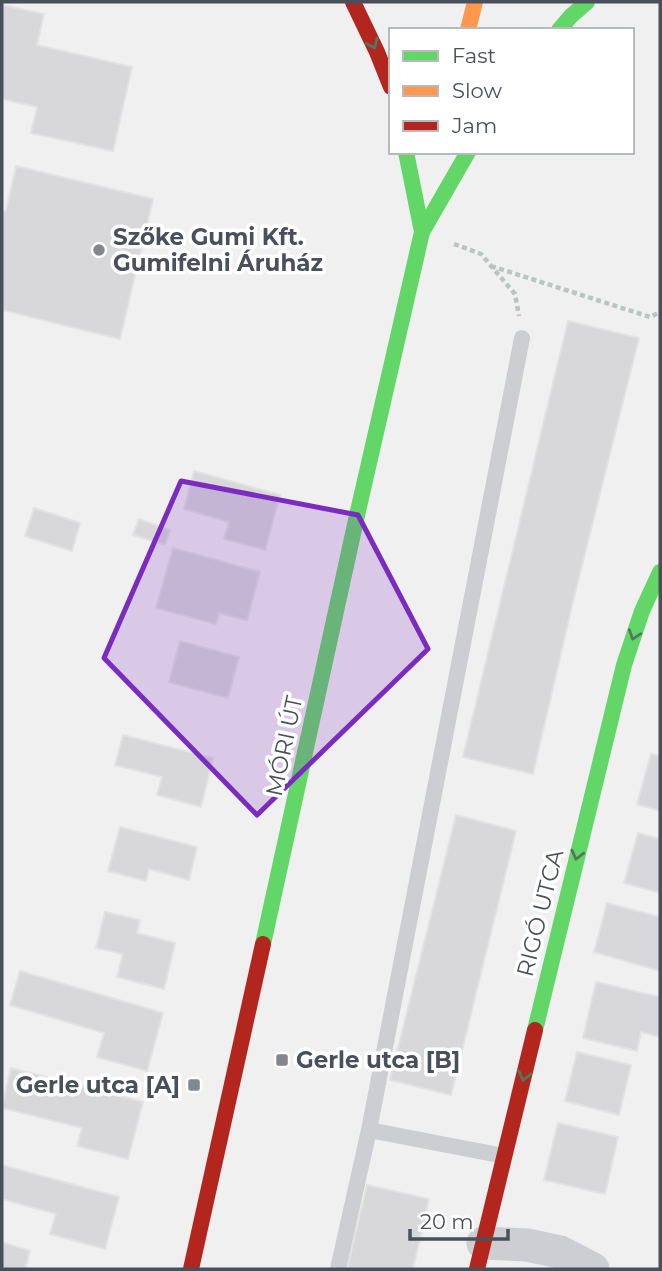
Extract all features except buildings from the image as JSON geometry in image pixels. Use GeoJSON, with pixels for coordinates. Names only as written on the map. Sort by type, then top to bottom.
{"type":"FeatureCollection","features":[{"type":"Feature","properties":{"kind":"main road"},"geometry":{"type":"LineString","coordinates":[[354,2],[389,82]]}},
{"type":"Feature","properties":{"kind":"main road"},"geometry":{"type":"LineString","coordinates":[[468,28],[475,2]]}},
{"type":"Feature","properties":{"kind":"main road"},"geometry":{"type":"LineString","coordinates":[[561,28],[587,2]]}},
{"type":"Feature","properties":{"kind":"main road"},"geometry":{"type":"LineString","coordinates":[[406,154],[422,232]]}},
{"type":"Feature","properties":{"kind":"main road"},"geometry":{"type":"LineString","coordinates":[[422,232],[467,154]]}},
{"type":"Feature","properties":{"kind":"main road","name":"MÓRI ÚT"},"geometry":{"type":"LineString","coordinates":[[191,1269],[434,179]]}},
{"type":"Feature","properties":{"kind":"main road","name":"RIGÓ UTCA"},"geometry":{"type":"LineString","coordinates":[[480,1256],[624,665],[642,611],[660,572]]}},
{"type":"Feature","properties":{"kind":"street"},"geometry":{"type":"LineString","coordinates":[[480,1256],[527,1245],[560,1252],[593,1269]]}},
{"type":"Feature","properties":{"kind":"lane"},"geometry":{"type":"LineString","coordinates":[[338,1269],[369,1130],[522,338]]}},
{"type":"Feature","properties":{"kind":"lane"},"geometry":{"type":"LineString","coordinates":[[369,1130],[504,1156]]}},
{"type":"Feature","properties":{"kind":"path"},"geometry":{"type":"LineString","coordinates":[[422,232],[481,254],[515,295],[522,338]]}},
{"type":"Feature","properties":{"kind":"path"},"geometry":{"type":"LineString","coordinates":[[491,266],[650,317],[660,312]]}},
{"type":"Feature","properties":{"kind":"highlighted area"},"geometry":{"type":"Polygon","coordinates":[[[181,481],[358,515],[428,649],[257,815],[104,658],[181,481]]]}},
{"type":"Feature","properties":{"kind":"traffic: fast"},"geometry":{"type":"LineString","coordinates":[[561,28],[587,2]]}},
{"type":"Feature","properties":{"kind":"traffic: fast"},"geometry":{"type":"LineString","coordinates":[[406,154],[422,232]]}},
{"type":"Feature","properties":{"kind":"traffic: fast"},"geometry":{"type":"LineString","coordinates":[[422,232],[467,154]]}},
{"type":"Feature","properties":{"kind":"traffic: fast"},"geometry":{"type":"LineString","coordinates":[[263,944],[422,232]]}},
{"type":"Feature","properties":{"kind":"traffic: fast"},"geometry":{"type":"LineString","coordinates":[[535,1030],[624,665],[642,611],[660,572]]}},
{"type":"Feature","properties":{"kind":"traffic: slow"},"geometry":{"type":"LineString","coordinates":[[468,28],[475,2]]}},
{"type":"Feature","properties":{"kind":"traffic: jam"},"geometry":{"type":"LineString","coordinates":[[353,2],[389,82]]}},
{"type":"Feature","properties":{"kind":"traffic: jam"},"geometry":{"type":"LineString","coordinates":[[191,1269],[263,944]]}},
{"type":"Feature","properties":{"kind":"traffic: jam"},"geometry":{"type":"LineString","coordinates":[[477,1269],[535,1030]]}},
{"type":"Feature","properties":{"kind":"place","name":"Szőke Gumi Kft. Gumifelni Áruház"},"geometry":{"type":"Point","coordinates":[99,250]}},
{"type":"Feature","properties":{"kind":"place","name":"Gerle utca [B]"},"geometry":{"type":"Point","coordinates":[282,1060]}},
{"type":"Feature","properties":{"kind":"place","name":"Gerle utca [A]"},"geometry":{"type":"Point","coordinates":[194,1085]}}]}
